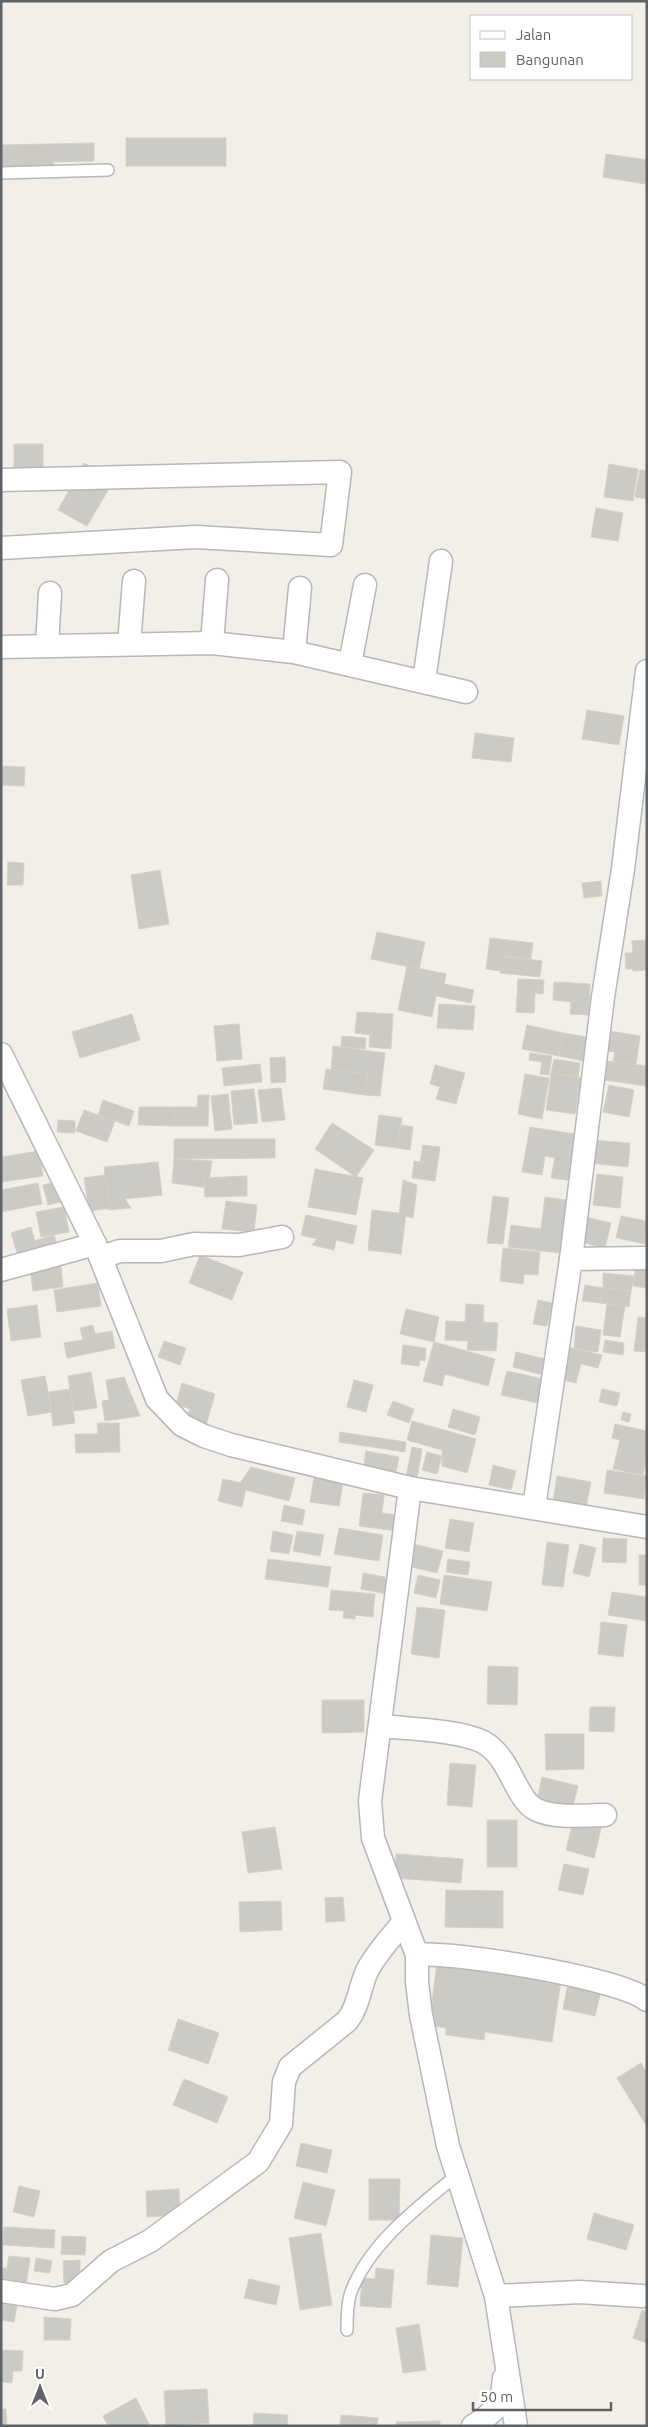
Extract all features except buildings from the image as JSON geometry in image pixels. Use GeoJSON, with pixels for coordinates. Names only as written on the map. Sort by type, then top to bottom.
{"type":"FeatureCollection","features":[{"type":"Feature","properties":{"kind":"street"},"geometry":{"type":"LineString","coordinates":[[1,480],[340,472],[331,545],[196,537],[1,548]]}},
{"type":"Feature","properties":{"kind":"street"},"geometry":{"type":"LineString","coordinates":[[424,681],[441,561]]}},
{"type":"Feature","properties":{"kind":"street"},"geometry":{"type":"LineString","coordinates":[[212,643],[217,580]]}},
{"type":"Feature","properties":{"kind":"street"},"geometry":{"type":"LineString","coordinates":[[130,644],[134,581]]}},
{"type":"Feature","properties":{"kind":"street"},"geometry":{"type":"LineString","coordinates":[[350,664],[365,585]]}},
{"type":"Feature","properties":{"kind":"street"},"geometry":{"type":"LineString","coordinates":[[294,652],[300,588]]}},
{"type":"Feature","properties":{"kind":"street"},"geometry":{"type":"LineString","coordinates":[[47,646],[50,593]]}},
{"type":"Feature","properties":{"kind":"street"},"geometry":{"type":"LineString","coordinates":[[1,647],[212,643],[294,652],[466,692]]}},
{"type":"Feature","properties":{"kind":"street"},"geometry":{"type":"LineString","coordinates":[[534,1507],[570,1259],[647,671]]}},
{"type":"Feature","properties":{"kind":"street"},"geometry":{"type":"LineString","coordinates":[[1,1054],[98,1250],[157,1399],[182,1425],[231,1446],[410,1488],[647,1526]]}},
{"type":"Feature","properties":{"kind":"street"},"geometry":{"type":"LineString","coordinates":[[1,1270],[98,1250],[161,1250],[194,1244],[239,1245],[282,1237]]}},
{"type":"Feature","properties":{"kind":"street"},"geometry":{"type":"LineString","coordinates":[[570,1259],[647,1258]]}},
{"type":"Feature","properties":{"kind":"street"},"geometry":{"type":"LineString","coordinates":[[410,1488],[370,1801],[373,1838],[417,1955],[417,1982],[421,2015],[448,2146],[496,2296],[516,2426]]}},
{"type":"Feature","properties":{"kind":"street"},"geometry":{"type":"LineString","coordinates":[[381,1726],[461,1736],[483,1742],[501,1756],[523,1797],[536,1810],[559,1815],[605,1815]]}},
{"type":"Feature","properties":{"kind":"street"},"geometry":{"type":"LineString","coordinates":[[1,2291],[55,2299],[72,2295],[111,2261],[150,2241],[258,2162],[281,2124],[284,2082],[290,2068],[347,2021],[355,2012],[367,1971],[404,1921]]}},
{"type":"Feature","properties":{"kind":"street"},"geometry":{"type":"LineString","coordinates":[[417,1955],[431,1953],[484,1960],[598,1981],[625,1988],[647,2000]]}},
{"type":"Feature","properties":{"kind":"street"},"geometry":{"type":"LineString","coordinates":[[496,2296],[579,2292],[642,2296]]}},
{"type":"Feature","properties":{"kind":"street"},"geometry":{"type":"LineString","coordinates":[[473,2426],[501,2403],[506,2367]]}},
{"type":"Feature","properties":{"kind":"lane"},"geometry":{"type":"LineString","coordinates":[[1,173],[108,170]]}},
{"type":"Feature","properties":{"kind":"lane"},"geometry":{"type":"LineString","coordinates":[[347,2330],[350,2297],[359,2276],[399,2224],[457,2175]]}}]}
